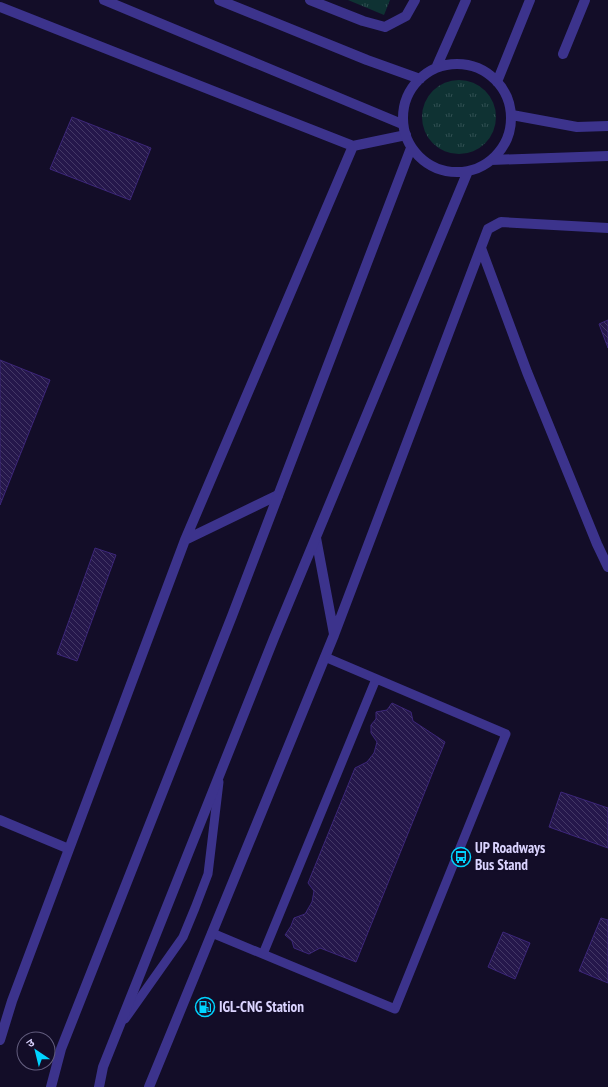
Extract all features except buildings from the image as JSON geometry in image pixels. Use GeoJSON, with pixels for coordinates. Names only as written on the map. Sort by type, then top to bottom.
{"type":"FeatureCollection","features":[{"type":"Feature","properties":{"kind":"street"},"geometry":{"type":"LineString","coordinates":[[104,0],[402,124]]}},
{"type":"Feature","properties":{"kind":"street"},"geometry":{"type":"LineString","coordinates":[[219,0],[366,60],[420,79]]}},
{"type":"Feature","properties":{"kind":"street"},"geometry":{"type":"LineString","coordinates":[[310,0],[364,21],[385,27],[406,16],[414,0]]}},
{"type":"Feature","properties":{"kind":"street"},"geometry":{"type":"LineString","coordinates":[[436,68],[466,0]]}},
{"type":"Feature","properties":{"kind":"street"},"geometry":{"type":"LineString","coordinates":[[497,82],[530,0]]}},
{"type":"Feature","properties":{"kind":"street"},"geometry":{"type":"LineString","coordinates":[[563,54],[585,0]]}},
{"type":"Feature","properties":{"kind":"street"},"geometry":{"type":"LineString","coordinates":[[0,7],[353,146],[406,135]]}},
{"type":"Feature","properties":{"kind":"street"},"geometry":{"type":"LineString","coordinates":[[444,64],[467,64],[487,72],[501,85],[510,102],[512,115],[510,132],[503,148],[491,160],[468,172],[447,172],[428,164],[411,148],[402,124],[406,99],[411,88],[426,73],[444,64]]}},
{"type":"Feature","properties":{"kind":"street"},"geometry":{"type":"LineString","coordinates":[[512,115],[577,127],[608,126]]}},
{"type":"Feature","properties":{"kind":"street"},"geometry":{"type":"LineString","coordinates":[[0,1040],[12,1001],[185,540],[353,146]]}},
{"type":"Feature","properties":{"kind":"street"},"geometry":{"type":"LineString","coordinates":[[51,1087],[61,1049],[232,616],[411,148]]}},
{"type":"Feature","properties":{"kind":"street"},"geometry":{"type":"LineString","coordinates":[[491,160],[608,156]]}},
{"type":"Feature","properties":{"kind":"street"},"geometry":{"type":"LineString","coordinates":[[99,1087],[104,1067],[219,777],[316,538],[468,172]]}},
{"type":"Feature","properties":{"kind":"street"},"geometry":{"type":"LineString","coordinates":[[149,1087],[334,636],[488,229],[500,222],[608,228]]}},
{"type":"Feature","properties":{"kind":"street"},"geometry":{"type":"LineString","coordinates":[[481,248],[527,372],[597,544],[608,567]]}},
{"type":"Feature","properties":{"kind":"street"},"geometry":{"type":"LineString","coordinates":[[185,540],[278,494]]}},
{"type":"Feature","properties":{"kind":"street"},"geometry":{"type":"LineString","coordinates":[[316,538],[334,636]]}},
{"type":"Feature","properties":{"kind":"street"},"geometry":{"type":"LineString","coordinates":[[0,820],[69,849]]}},
{"type":"Feature","properties":{"kind":"lane"},"geometry":{"type":"LineString","coordinates":[[212,933],[394,1009],[506,734],[325,657]]}},
{"type":"Feature","properties":{"kind":"lane"},"geometry":{"type":"LineString","coordinates":[[263,954],[376,679]]}},
{"type":"Feature","properties":{"kind":"lane"},"geometry":{"type":"LineString","coordinates":[[120,1026],[183,937],[208,874],[219,777]]}},
{"type":"Feature","properties":{"kind":"green space"},"geometry":{"type":"Polygon","coordinates":[[[348,0],[390,0],[384,15],[348,0]]]}},
{"type":"Feature","properties":{"kind":"green space"},"geometry":{"type":"Polygon","coordinates":[[[459,80],[480,86],[490,96],[496,117],[490,138],[480,148],[459,154],[438,148],[428,138],[422,117],[428,96],[438,86],[459,80]]]}},
{"type":"Feature","properties":{"kind":"place","name":"UP Roadways Bus Stand"},"geometry":{"type":"Point","coordinates":[461,857]}},
{"type":"Feature","properties":{"kind":"place","name":"IGL-CNG Station"},"geometry":{"type":"Point","coordinates":[205,1007]}}]}
